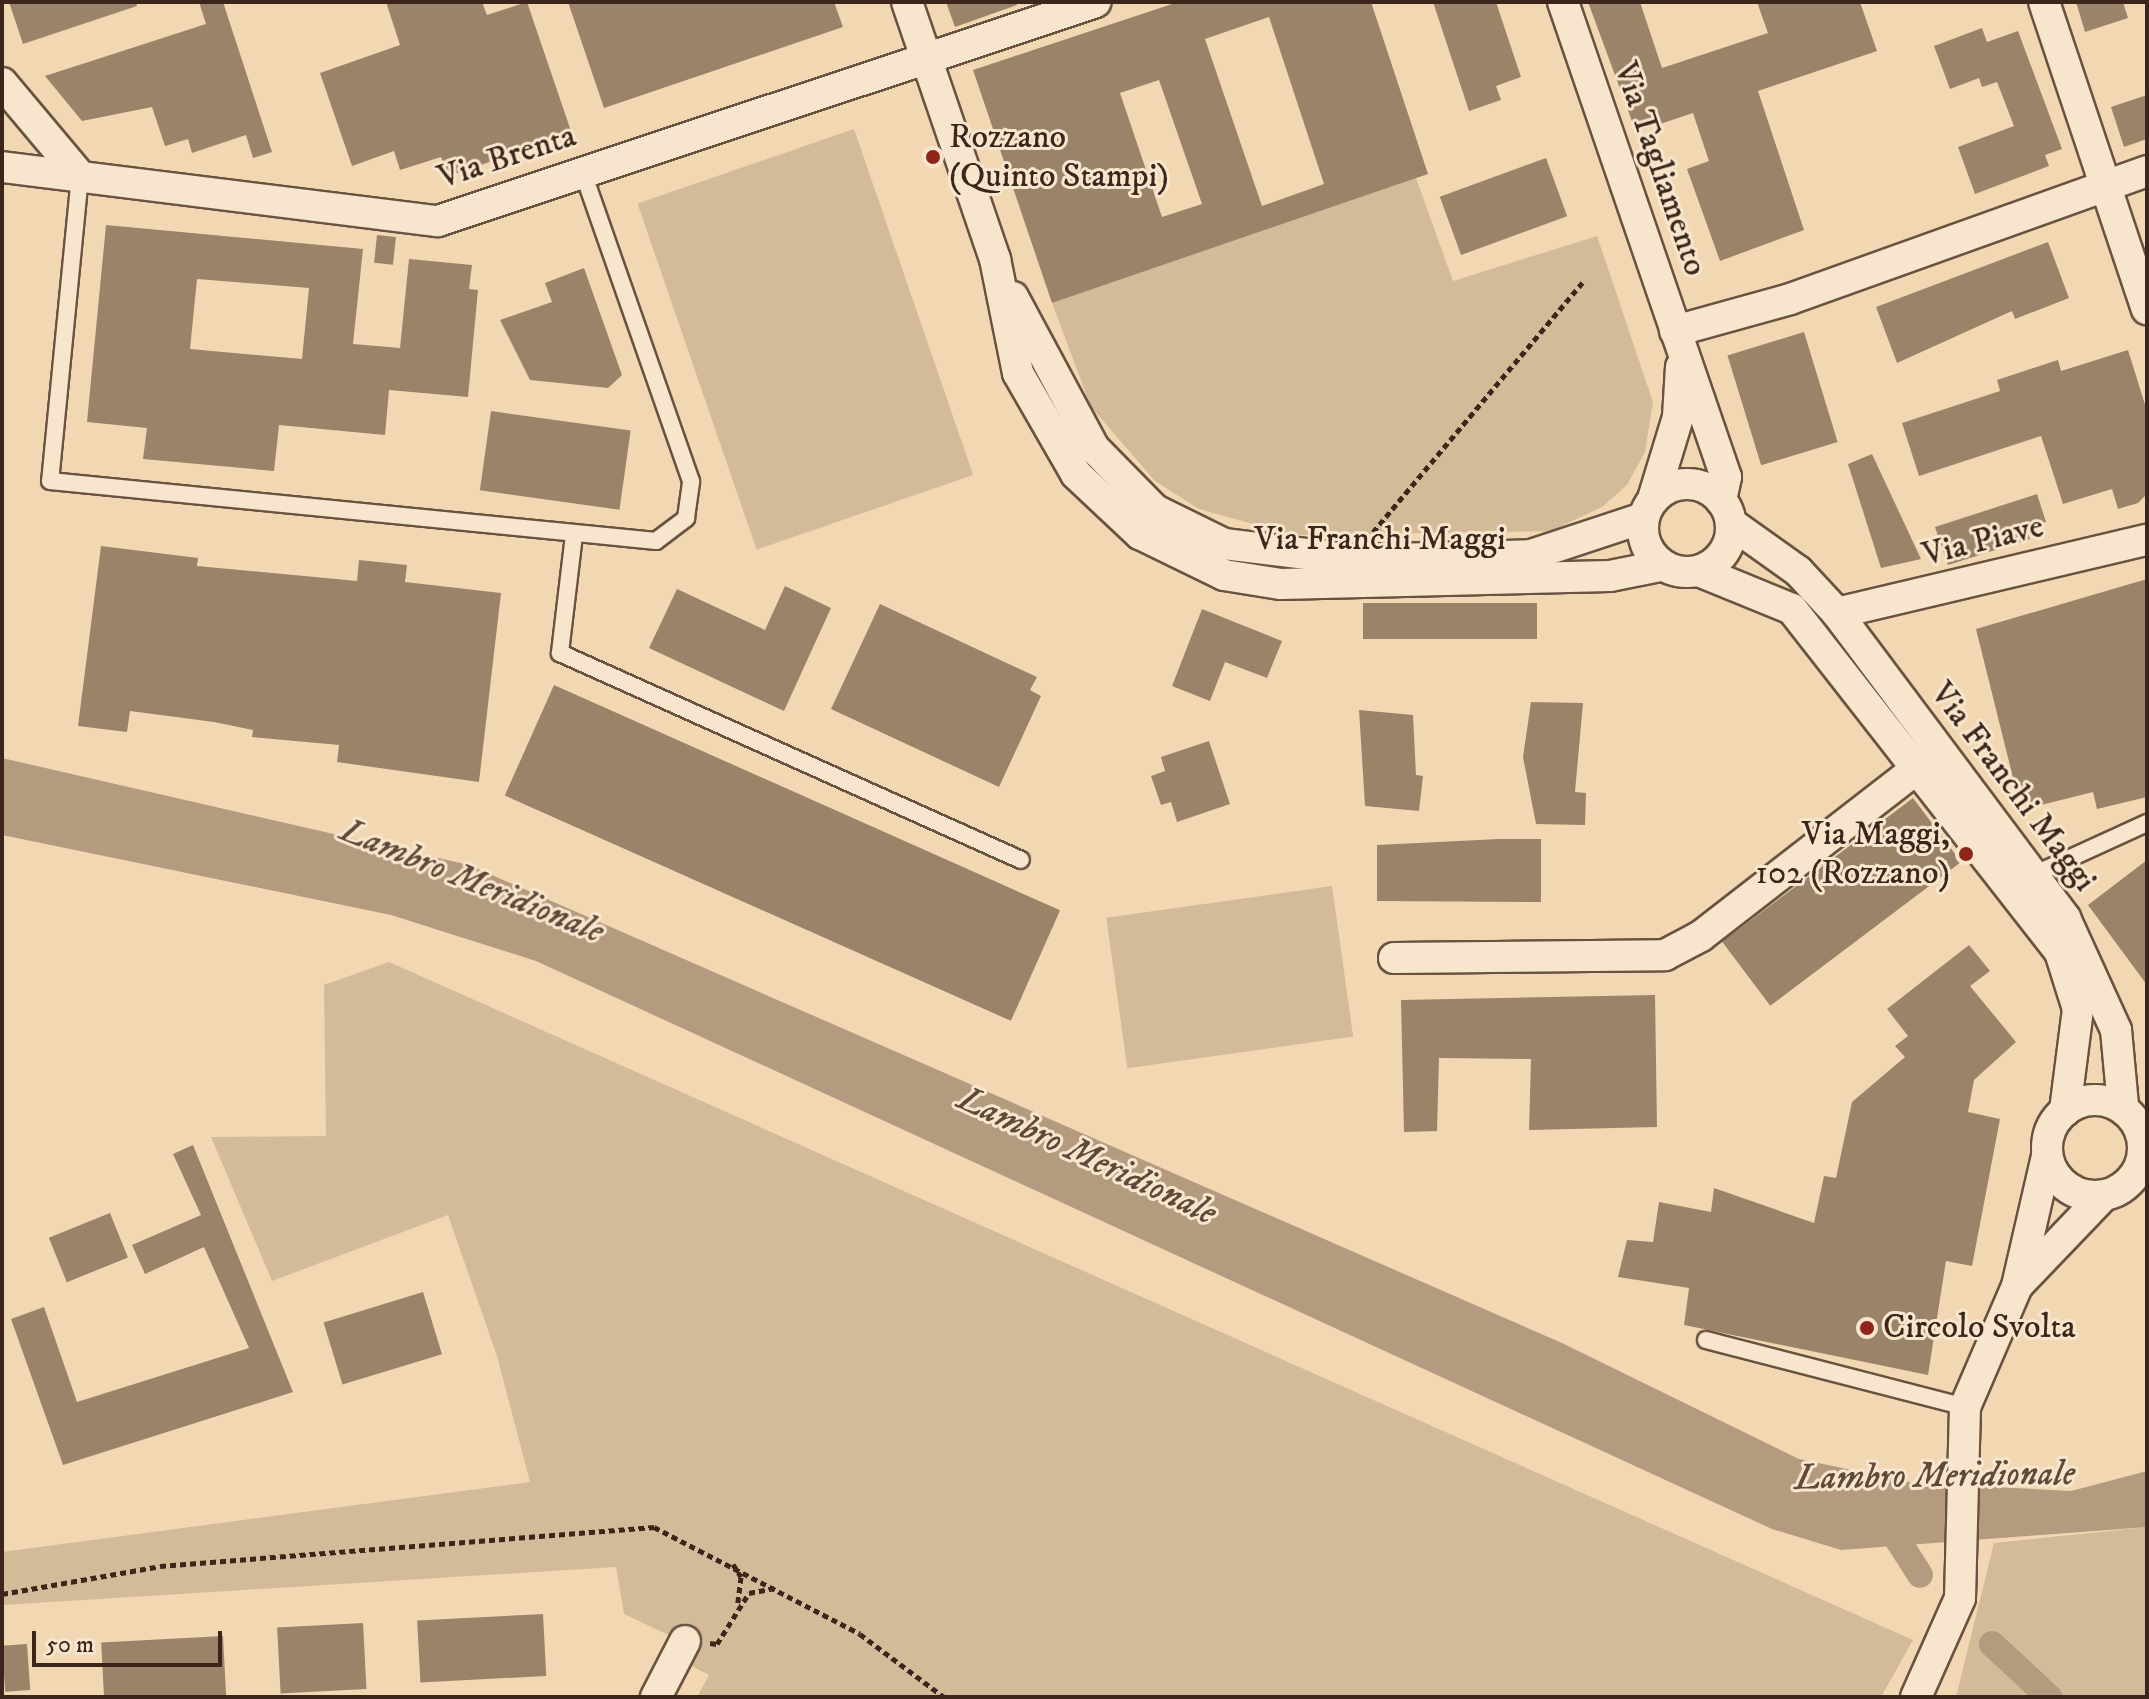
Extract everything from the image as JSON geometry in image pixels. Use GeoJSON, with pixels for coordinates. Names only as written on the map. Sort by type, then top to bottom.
{"type":"FeatureCollection","features":[{"type":"Feature","properties":{"kind":"street","name":"Via Franchi Maggi"},"geometry":{"type":"LineString","coordinates":[[907,2],[995,259],[1018,373],[1076,474],[1140,534],[1224,575],[1281,584],[1610,576],[1660,566]]}},
{"type":"Feature","properties":{"kind":"street","name":"Via Brenta"},"geometry":{"type":"LineString","coordinates":[[2,167],[438,221],[1096,2]]}},
{"type":"Feature","properties":{"kind":"street","name":"Via Tagliamento"},"geometry":{"type":"LineString","coordinates":[[1563,2],[1675,331],[1681,361],[1726,477],[1726,512]]}},
{"type":"Feature","properties":{"kind":"street"},"geometry":{"type":"LineString","coordinates":[[2044,2],[2147,309]]}},
{"type":"Feature","properties":{"kind":"street"},"geometry":{"type":"LineString","coordinates":[[2,83],[80,176]]}},
{"type":"Feature","properties":{"kind":"street"},"geometry":{"type":"LineString","coordinates":[[1675,331],[1790,299],[2147,171]]}},
{"type":"Feature","properties":{"kind":"street","name":"Via Franchi Maggi"},"geometry":{"type":"LineString","coordinates":[[995,259],[1094,448],[1155,510],[1224,544],[1357,560],[1531,555],[1648,508]]}},
{"type":"Feature","properties":{"kind":"street","name":"Via Tagliamento"},"geometry":{"type":"LineString","coordinates":[[1648,508],[1678,417],[1681,361]]}},
{"type":"Feature","properties":{"kind":"street"},"geometry":{"type":"LineString","coordinates":[[1689,484],[1726,512],[1727,547],[1699,571],[1660,566],[1645,545],[1648,508],[1689,484]]}},
{"type":"Feature","properties":{"kind":"street","name":"Via Franchi Maggi"},"geometry":{"type":"LineString","coordinates":[[1726,512],[1798,571],[1837,613],[1928,760]]}},
{"type":"Feature","properties":{"kind":"street","name":"Via Piave"},"geometry":{"type":"LineString","coordinates":[[1837,613],[2147,540]]}},
{"type":"Feature","properties":{"kind":"street","name":"Via Franchi Maggi"},"geometry":{"type":"LineString","coordinates":[[1699,571],[1792,609],[1928,760],[2094,971],[2122,1056],[2135,1117]]}},
{"type":"Feature","properties":{"kind":"street"},"geometry":{"type":"LineString","coordinates":[[1394,958],[1665,955],[1701,936],[1928,760]]}},
{"type":"Feature","properties":{"kind":"street","name":"Via Franchi Maggi"},"geometry":{"type":"LineString","coordinates":[[2022,882],[2060,952],[2078,1009],[2065,1111]]}},
{"type":"Feature","properties":{"kind":"street"},"geometry":{"type":"LineString","coordinates":[[1916,1697],[1960,1598],[1965,1407],[2017,1286],[2050,1131],[2065,1111],[2100,1100],[2135,1117],[2144,1146],[2141,1174],[2103,1196],[2017,1286]]}},
{"type":"Feature","properties":{"kind":"street"},"geometry":{"type":"LineString","coordinates":[[2047,1156],[2067,1188],[2103,1196]]}},
{"type":"Feature","properties":{"kind":"street"},"geometry":{"type":"LineString","coordinates":[[656,1697],[685,1641]]}},
{"type":"Feature","properties":{"kind":"lane"},"geometry":{"type":"LineString","coordinates":[[80,176],[50,481],[656,541],[674,532],[693,501],[583,173]]}},
{"type":"Feature","properties":{"kind":"lane"},"geometry":{"type":"LineString","coordinates":[[574,535],[560,653],[1021,860]]}},
{"type":"Feature","properties":{"kind":"lane"},"geometry":{"type":"LineString","coordinates":[[2022,882],[2147,823]]}},
{"type":"Feature","properties":{"kind":"lane"},"geometry":{"type":"LineString","coordinates":[[1706,1340],[1965,1407]]}},
{"type":"Feature","properties":{"kind":"path"},"geometry":{"type":"LineString","coordinates":[[1362,541],[1398,509],[1583,282]]}},
{"type":"Feature","properties":{"kind":"path"},"geometry":{"type":"LineString","coordinates":[[2,1594],[160,1566],[628,1525],[677,1535],[730,1561],[860,1634],[944,1697]]}},
{"type":"Feature","properties":{"kind":"path"},"geometry":{"type":"LineString","coordinates":[[730,1561],[741,1577],[738,1604]]}},
{"type":"Feature","properties":{"kind":"path"},"geometry":{"type":"LineString","coordinates":[[685,1641],[717,1644],[738,1604],[749,1593],[777,1588]]}},
{"type":"Feature","properties":{"kind":"shaded area"},"geometry":{"type":"Polygon","coordinates":[[[854,129],[973,475],[757,550],[637,204],[854,129]]]}},
{"type":"Feature","properties":{"kind":"shaded area"},"geometry":{"type":"Polygon","coordinates":[[[1416,178],[1453,281],[1597,236],[1653,402],[1645,452],[1627,485],[1602,507],[1551,531],[1293,535],[1199,509],[1155,481],[1091,407],[1052,303],[1416,178]]]}},
{"type":"Feature","properties":{"kind":"shaded area"},"geometry":{"type":"Polygon","coordinates":[[[1332,886],[1353,1037],[1127,1068],[1106,918],[1332,886]]]}},
{"type":"Feature","properties":{"kind":"shaded area"},"geometry":{"type":"Polygon","coordinates":[[[389,962],[1913,1640],[1881,1697],[697,1697],[709,1675],[688,1664],[675,1638],[624,1614],[616,1567],[2,1605],[2,1552],[530,1482],[497,1356],[448,1215],[272,1281],[211,1137],[326,1136],[324,985],[389,962]]]}},
{"type":"Feature","properties":{"kind":"shaded area"},"geometry":{"type":"Polygon","coordinates":[[[2147,1527],[2147,1697],[1956,1697],[1994,1543],[2147,1527]]]}},
{"type":"Feature","properties":{"kind":"water","name":"Lambro Meridionale"},"geometry":{"type":"Polygon","coordinates":[[[2,758],[469,865],[1562,1343],[1799,1459],[1914,1483],[2071,1491],[2147,1471],[2147,1527],[1841,1550],[1772,1529],[536,961],[391,915],[2,835],[2,758]]]}},
{"type":"Feature","properties":{"kind":"building"},"geometry":{"type":"Polygon","coordinates":[[[9,2],[136,2],[137,6],[23,44],[9,2]]]}},
{"type":"Feature","properties":{"kind":"building"},"geometry":{"type":"Polygon","coordinates":[[[199,2],[223,2],[272,152],[253,158],[246,135],[192,153],[188,139],[165,146],[152,107],[82,121],[45,76],[206,24],[199,2]]]}},
{"type":"Feature","properties":{"kind":"building"},"geometry":{"type":"Polygon","coordinates":[[[386,2],[482,2],[487,15],[527,2],[572,134],[448,176],[441,157],[400,170],[394,151],[352,166],[320,73],[400,45],[386,2]]]}},
{"type":"Feature","properties":{"kind":"building"},"geometry":{"type":"Polygon","coordinates":[[[568,2],[834,2],[843,27],[604,108],[568,2]]]}},
{"type":"Feature","properties":{"kind":"building"},"geometry":{"type":"Polygon","coordinates":[[[946,2],[1016,2],[1017,5],[955,27],[946,2]]]}},
{"type":"Feature","properties":{"kind":"building"},"geometry":{"type":"Polygon","coordinates":[[[1178,2],[1371,2],[1428,174],[1052,303],[973,70],[1178,2]],[[1269,17],[1205,39],[1262,206],[1324,184],[1269,17]],[[1159,80],[1120,93],[1162,217],[1202,204],[1159,80]]]}},
{"type":"Feature","properties":{"kind":"building"},"geometry":{"type":"Polygon","coordinates":[[[1433,2],[1496,2],[1521,77],[1496,86],[1501,100],[1469,111],[1433,2]]]}},
{"type":"Feature","properties":{"kind":"building"},"geometry":{"type":"Polygon","coordinates":[[[1588,2],[1640,2],[1662,68],[1768,33],[1757,2],[1860,2],[1877,51],[1758,91],[1804,230],[1720,261],[1687,169],[1709,161],[1693,113],[1636,132],[1588,2]]]}},
{"type":"Feature","properties":{"kind":"building"},"geometry":{"type":"Polygon","coordinates":[[[2076,2],[2123,2],[2128,18],[2085,32],[2076,2]]]}},
{"type":"Feature","properties":{"kind":"building"},"geometry":{"type":"Polygon","coordinates":[[[1982,28],[1987,42],[2018,31],[2062,149],[2045,155],[2049,166],[1975,194],[1958,147],[2014,126],[1997,82],[1982,87],[1979,78],[1950,89],[1934,46],[1982,28]]]}},
{"type":"Feature","properties":{"kind":"building"},"geometry":{"type":"Polygon","coordinates":[[[2147,95],[2147,139],[2124,147],[2111,107],[2147,95]]]}},
{"type":"Feature","properties":{"kind":"building"},"geometry":{"type":"Polygon","coordinates":[[[1546,158],[1567,216],[1461,255],[1440,197],[1546,158]]]}},
{"type":"Feature","properties":{"kind":"building"},"geometry":{"type":"Polygon","coordinates":[[[106,225],[363,249],[353,344],[400,348],[409,259],[472,265],[469,289],[478,290],[468,397],[389,390],[385,435],[279,425],[274,471],[143,459],[147,428],[87,422],[106,225]],[[197,279],[190,349],[302,359],[309,288],[197,279]]]}},
{"type":"Feature","properties":{"kind":"building"},"geometry":{"type":"Polygon","coordinates":[[[377,235],[396,237],[393,265],[374,263],[377,235]]]}},
{"type":"Feature","properties":{"kind":"building"},"geometry":{"type":"Polygon","coordinates":[[[2048,242],[2069,298],[2015,319],[2012,311],[1897,363],[1876,307],[2048,242]]]}},
{"type":"Feature","properties":{"kind":"building"},"geometry":{"type":"Polygon","coordinates":[[[584,268],[622,375],[608,388],[530,380],[500,320],[552,302],[545,283],[584,268]]]}},
{"type":"Feature","properties":{"kind":"building"},"geometry":{"type":"Polygon","coordinates":[[[1804,332],[1838,442],[1761,465],[1727,355],[1804,332]]]}},
{"type":"Feature","properties":{"kind":"building"},"geometry":{"type":"Polygon","coordinates":[[[2128,350],[2147,411],[2147,494],[2138,503],[2118,509],[2112,489],[2063,504],[2041,436],[1919,476],[1902,423],[2000,391],[1997,380],[2058,360],[2061,371],[2128,350]]]}},
{"type":"Feature","properties":{"kind":"building"},"geometry":{"type":"Polygon","coordinates":[[[491,411],[631,431],[619,510],[480,490],[491,411]]]}},
{"type":"Feature","properties":{"kind":"building"},"geometry":{"type":"Polygon","coordinates":[[[1872,454],[1921,559],[1881,568],[1848,464],[1872,454]]]}},
{"type":"Feature","properties":{"kind":"building"},"geometry":{"type":"Polygon","coordinates":[[[2037,494],[2046,522],[2026,528],[2030,539],[1948,565],[1935,527],[2037,494]]]}},
{"type":"Feature","properties":{"kind":"building"},"geometry":{"type":"Polygon","coordinates":[[[101,546],[198,558],[197,566],[357,581],[359,560],[407,565],[405,582],[501,593],[479,782],[337,762],[339,745],[252,737],[253,730],[214,722],[130,711],[127,732],[78,726],[101,546]]]}},
{"type":"Feature","properties":{"kind":"building"},"geometry":{"type":"Polygon","coordinates":[[[2147,579],[2147,797],[2097,809],[2093,792],[2021,810],[1976,629],[2147,579]]]}},
{"type":"Feature","properties":{"kind":"building"},"geometry":{"type":"Polygon","coordinates":[[[785,586],[831,608],[784,711],[649,648],[677,589],[765,630],[785,586]]]}},
{"type":"Feature","properties":{"kind":"building"},"geometry":{"type":"Polygon","coordinates":[[[1363,603],[1537,603],[1537,639],[1363,639],[1363,603]]]}},
{"type":"Feature","properties":{"kind":"building"},"geometry":{"type":"Polygon","coordinates":[[[880,604],[1037,677],[1030,690],[1041,696],[999,787],[831,709],[880,604]]]}},
{"type":"Feature","properties":{"kind":"building"},"geometry":{"type":"Polygon","coordinates":[[[1202,609],[1282,641],[1267,678],[1225,662],[1210,701],[1172,686],[1202,609]]]}},
{"type":"Feature","properties":{"kind":"building"},"geometry":{"type":"Polygon","coordinates":[[[554,685],[1060,910],[1011,1021],[505,796],[554,685]]]}},
{"type":"Feature","properties":{"kind":"building"},"geometry":{"type":"Polygon","coordinates":[[[1531,702],[1583,703],[1575,792],[1586,793],[1585,825],[1536,824],[1523,757],[1531,702]]]}},
{"type":"Feature","properties":{"kind":"building"},"geometry":{"type":"Polygon","coordinates":[[[1359,710],[1413,715],[1416,775],[1423,776],[1419,811],[1365,806],[1359,710]]]}},
{"type":"Feature","properties":{"kind":"building"},"geometry":{"type":"Polygon","coordinates":[[[1209,741],[1230,804],[1177,822],[1171,802],[1161,805],[1151,776],[1165,771],[1161,757],[1209,741]]]}},
{"type":"Feature","properties":{"kind":"building"},"geometry":{"type":"Polygon","coordinates":[[[1913,798],[1961,862],[1770,1006],[1722,942],[1913,798]]]}},
{"type":"Feature","properties":{"kind":"building"},"geometry":{"type":"Polygon","coordinates":[[[1541,839],[1541,902],[1377,901],[1377,845],[1541,839]]]}},
{"type":"Feature","properties":{"kind":"building"},"geometry":{"type":"Polygon","coordinates":[[[2147,860],[2147,985],[2088,905],[2147,860]]]}},
{"type":"Feature","properties":{"kind":"building"},"geometry":{"type":"Polygon","coordinates":[[[1969,945],[1990,971],[1970,986],[2016,1042],[1974,1080],[1968,1112],[2000,1119],[1972,1266],[1946,1261],[1928,1375],[1684,1325],[1689,1288],[1618,1277],[1627,1240],[1653,1242],[1659,1202],[1711,1212],[1714,1188],[1814,1223],[1824,1176],[1836,1178],[1852,1102],[1905,1057],[1895,1046],[1908,1036],[1887,1009],[1969,945]]]}},
{"type":"Feature","properties":{"kind":"building"},"geometry":{"type":"Polygon","coordinates":[[[1655,995],[1657,1127],[1529,1130],[1531,1059],[1439,1058],[1437,1131],[1404,1132],[1401,1000],[1655,995]]]}},
{"type":"Feature","properties":{"kind":"building"},"geometry":{"type":"Polygon","coordinates":[[[193,1145],[293,1392],[63,1465],[11,1319],[44,1307],[77,1402],[249,1348],[204,1247],[145,1274],[132,1245],[201,1215],[173,1154],[193,1145]]]}},
{"type":"Feature","properties":{"kind":"building"},"geometry":{"type":"Polygon","coordinates":[[[110,1213],[128,1258],[67,1282],[49,1238],[110,1213]]]}},
{"type":"Feature","properties":{"kind":"building"},"geometry":{"type":"Polygon","coordinates":[[[423,1292],[442,1354],[343,1385],[324,1322],[423,1292]]]}},
{"type":"Feature","properties":{"kind":"building"},"geometry":{"type":"Polygon","coordinates":[[[543,1614],[546,1676],[420,1683],[417,1621],[543,1614]]]}},
{"type":"Feature","properties":{"kind":"building"},"geometry":{"type":"Polygon","coordinates":[[[363,1623],[366,1689],[281,1693],[277,1628],[363,1623]]]}},
{"type":"Feature","properties":{"kind":"building"},"geometry":{"type":"Polygon","coordinates":[[[223,1636],[226,1697],[104,1697],[101,1642],[223,1636]]]}},
{"type":"Feature","properties":{"kind":"building"},"geometry":{"type":"Polygon","coordinates":[[[27,1644],[30,1690],[5,1692],[2,1646],[27,1644]]]}},
{"type":"Feature","properties":{"kind":"waterway"},"geometry":{"type":"LineString","coordinates":[[1885,1520],[1920,1575]]}},
{"type":"Feature","properties":{"kind":"waterway"},"geometry":{"type":"LineString","coordinates":[[1992,1644],[2049,1697]]}},
{"type":"Feature","properties":{"kind":"place","name":"Rozzano (Quinto Stampi)"},"geometry":{"type":"Point","coordinates":[933,157]}},
{"type":"Feature","properties":{"kind":"place","name":"Via Maggi, 102 (Rozzano)"},"geometry":{"type":"Point","coordinates":[1966,854]}},
{"type":"Feature","properties":{"kind":"place","name":"Circolo Svolta"},"geometry":{"type":"Point","coordinates":[1867,1328]}}]}
